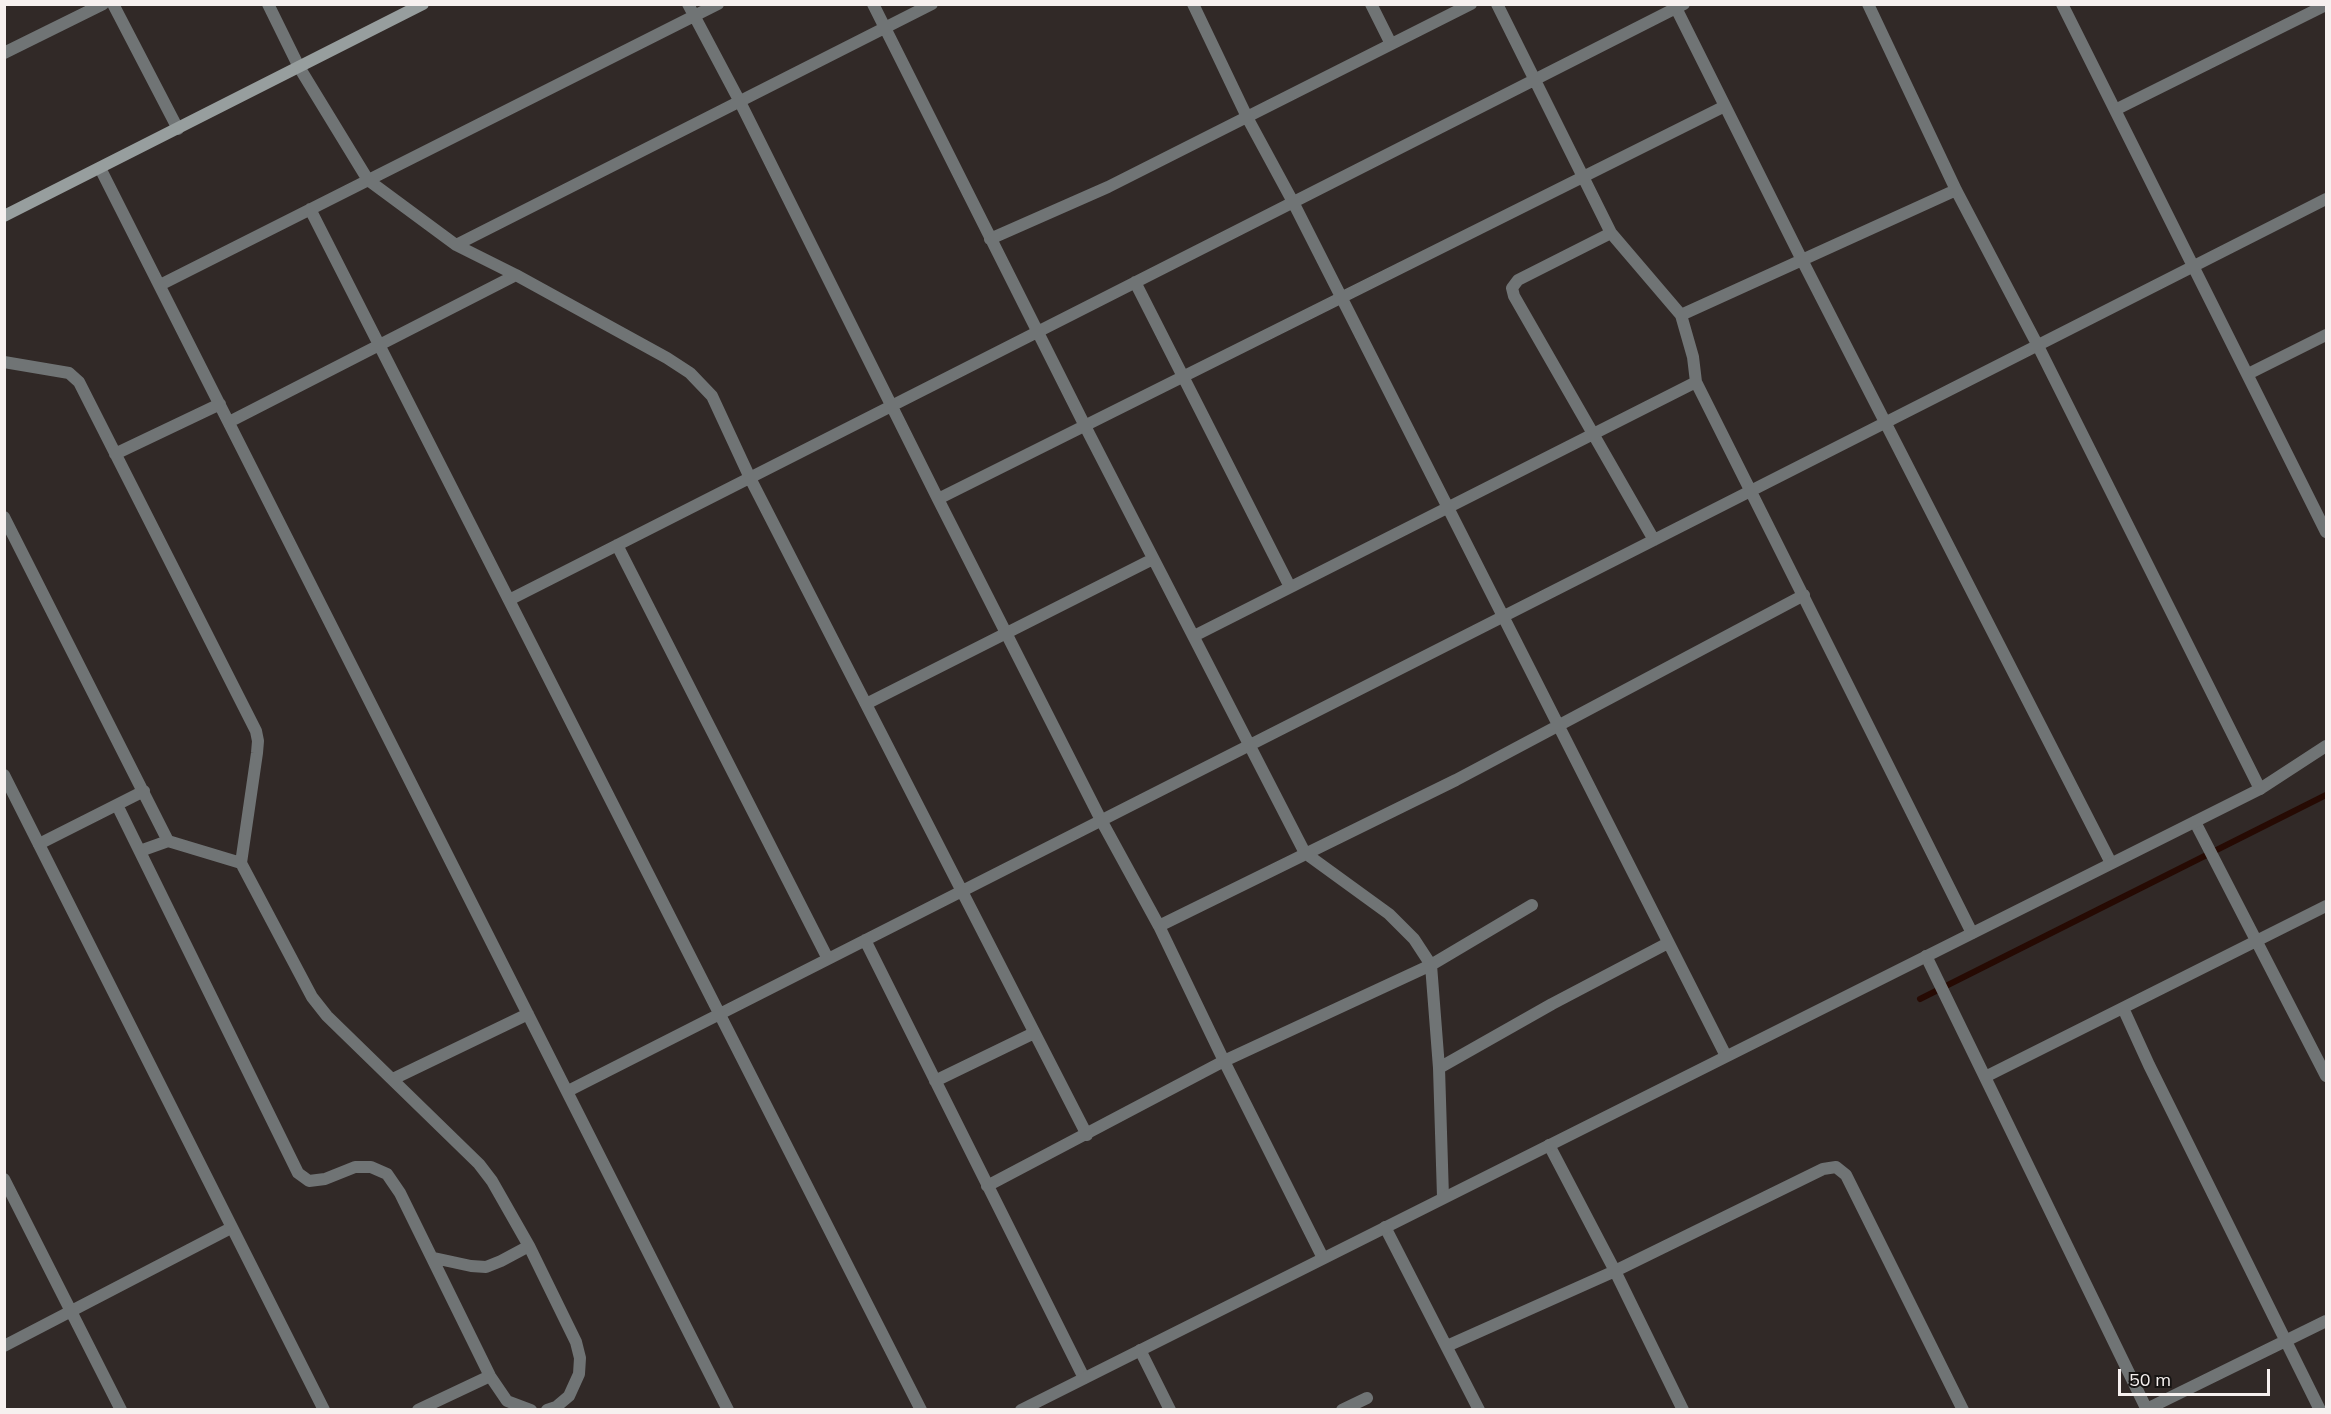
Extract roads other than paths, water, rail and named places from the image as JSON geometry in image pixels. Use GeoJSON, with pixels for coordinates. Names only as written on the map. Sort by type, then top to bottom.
{"type":"FeatureCollection","features":[{"type":"Feature","properties":{"kind":"main road"},"geometry":{"type":"LineString","coordinates":[[4,216],[423,4]]}},
{"type":"Feature","properties":{"kind":"street"},"geometry":{"type":"LineString","coordinates":[[4,53],[103,4]]}},
{"type":"Feature","properties":{"kind":"street"},"geometry":{"type":"LineString","coordinates":[[113,4],[178,129]]}},
{"type":"Feature","properties":{"kind":"street"},"geometry":{"type":"LineString","coordinates":[[268,4],[299,67],[368,180],[456,245],[516,275],[690,373],[712,396],[750,478],[1086,1135]]}},
{"type":"Feature","properties":{"kind":"street"},"geometry":{"type":"LineString","coordinates":[[688,4],[740,102],[1006,635],[1101,820],[1159,926],[1323,1258]]}},
{"type":"Feature","properties":{"kind":"street"},"geometry":{"type":"LineString","coordinates":[[160,285],[718,4]]}},
{"type":"Feature","properties":{"kind":"street"},"geometry":{"type":"LineString","coordinates":[[873,4],[1085,426],[1305,854],[1389,914],[1414,939],[1431,965],[1439,1068],[1443,1197]]}},
{"type":"Feature","properties":{"kind":"street"},"geometry":{"type":"LineString","coordinates":[[456,245],[932,4]]}},
{"type":"Feature","properties":{"kind":"street"},"geometry":{"type":"LineString","coordinates":[[1193,4],[1248,118],[1293,202],[1726,1056]]}},
{"type":"Feature","properties":{"kind":"street"},"geometry":{"type":"LineString","coordinates":[[1371,4],[1391,44]]}},
{"type":"Feature","properties":{"kind":"street"},"geometry":{"type":"LineString","coordinates":[[990,239],[1108,187],[1471,4]]}},
{"type":"Feature","properties":{"kind":"street"},"geometry":{"type":"LineString","coordinates":[[1497,4],[1611,233],[1681,315],[1693,357],[1696,382],[1972,933]]}},
{"type":"Feature","properties":{"kind":"street"},"geometry":{"type":"LineString","coordinates":[[1868,4],[1956,190],[2038,346],[2260,789]]}},
{"type":"Feature","properties":{"kind":"street"},"geometry":{"type":"LineString","coordinates":[[2062,4],[2326,532]]}},
{"type":"Feature","properties":{"kind":"street"},"geometry":{"type":"LineString","coordinates":[[2115,110],[2326,5]]}},
{"type":"Feature","properties":{"kind":"street"},"geometry":{"type":"LineString","coordinates":[[509,600],[1678,6],[1802,260],[1887,422],[2111,864]]}},
{"type":"Feature","properties":{"kind":"street"},"geometry":{"type":"LineString","coordinates":[[938,499],[1725,106]]}},
{"type":"Feature","properties":{"kind":"street"},"geometry":{"type":"LineString","coordinates":[[100,168],[728,1410]]}},
{"type":"Feature","properties":{"kind":"street"},"geometry":{"type":"LineString","coordinates":[[1681,315],[1956,190]]}},
{"type":"Feature","properties":{"kind":"street"},"geometry":{"type":"LineString","coordinates":[[568,1091],[2326,199]]}},
{"type":"Feature","properties":{"kind":"street"},"geometry":{"type":"LineString","coordinates":[[310,209],[921,1410]]}},
{"type":"Feature","properties":{"kind":"street"},"geometry":{"type":"LineString","coordinates":[[1611,233],[1518,280],[1512,288],[1514,296],[1592,435],[1654,540]]}},
{"type":"Feature","properties":{"kind":"street"},"geometry":{"type":"LineString","coordinates":[[229,422],[516,275]]}},
{"type":"Feature","properties":{"kind":"street"},"geometry":{"type":"LineString","coordinates":[[1135,282],[1290,587]]}},
{"type":"Feature","properties":{"kind":"street"},"geometry":{"type":"LineString","coordinates":[[2248,374],[2326,335]]}},
{"type":"Feature","properties":{"kind":"street"},"geometry":{"type":"LineString","coordinates":[[4,362],[75,377],[255,731],[258,741],[257,753],[241,863],[317,1006],[479,1164],[492,1181],[529,1246],[576,1342],[580,1358],[579,1374],[569,1396],[556,1407],[547,1410]]}},
{"type":"Feature","properties":{"kind":"street"},"geometry":{"type":"LineString","coordinates":[[1194,636],[1696,382]]}},
{"type":"Feature","properties":{"kind":"street"},"geometry":{"type":"LineString","coordinates":[[115,454],[220,404]]}},
{"type":"Feature","properties":{"kind":"street"},"geometry":{"type":"LineString","coordinates":[[4,517],[168,841]]}},
{"type":"Feature","properties":{"kind":"street"},"geometry":{"type":"LineString","coordinates":[[617,545],[828,959]]}},
{"type":"Feature","properties":{"kind":"street"},"geometry":{"type":"LineString","coordinates":[[866,704],[1153,559]]}},
{"type":"Feature","properties":{"kind":"street"},"geometry":{"type":"LineString","coordinates":[[1159,926],[1456,780],[1804,595]]}},
{"type":"Feature","properties":{"kind":"street"},"geometry":{"type":"LineString","coordinates":[[1021,1410],[2260,789],[2326,746]]}},
{"type":"Feature","properties":{"kind":"street"},"geometry":{"type":"LineString","coordinates":[[4,775],[324,1410]]}},
{"type":"Feature","properties":{"kind":"street"},"geometry":{"type":"LineString","coordinates":[[39,844],[144,791]]}},
{"type":"Feature","properties":{"kind":"street"},"geometry":{"type":"LineString","coordinates":[[117,805],[298,1173],[309,1181],[325,1179],[355,1167],[371,1167],[387,1174],[400,1192],[434,1258],[490,1376],[507,1401],[531,1410]]}},
{"type":"Feature","properties":{"kind":"street"},"geometry":{"type":"LineString","coordinates":[[2195,822],[2258,940],[2326,1076]]}},
{"type":"Feature","properties":{"kind":"street"},"geometry":{"type":"LineString","coordinates":[[140,851],[168,841],[241,863]]}},
{"type":"Feature","properties":{"kind":"street"},"geometry":{"type":"LineString","coordinates":[[987,1186],[1224,1061],[1431,965],[1532,905]]}},
{"type":"Feature","properties":{"kind":"street"},"geometry":{"type":"LineString","coordinates":[[1985,1077],[2326,906]]}},
{"type":"Feature","properties":{"kind":"street"},"geometry":{"type":"LineString","coordinates":[[865,940],[1084,1378]]}},
{"type":"Feature","properties":{"kind":"street"},"geometry":{"type":"LineString","coordinates":[[1439,1068],[1552,1004],[1668,943]]}},
{"type":"Feature","properties":{"kind":"street"},"geometry":{"type":"LineString","coordinates":[[1926,956],[2146,1409],[2326,1321]]}},
{"type":"Feature","properties":{"kind":"street"},"geometry":{"type":"LineString","coordinates":[[2123,1008],[2320,1410]]}},
{"type":"Feature","properties":{"kind":"street"},"geometry":{"type":"LineString","coordinates":[[393,1079],[528,1014]]}},
{"type":"Feature","properties":{"kind":"street"},"geometry":{"type":"LineString","coordinates":[[935,1081],[1034,1033]]}},
{"type":"Feature","properties":{"kind":"street"},"geometry":{"type":"LineString","coordinates":[[1549,1145],[1615,1271],[1683,1410]]}},
{"type":"Feature","properties":{"kind":"street"},"geometry":{"type":"LineString","coordinates":[[1447,1347],[1615,1271],[1823,1169],[1836,1167],[1846,1175],[1963,1410]]}},
{"type":"Feature","properties":{"kind":"street"},"geometry":{"type":"LineString","coordinates":[[4,1179],[121,1410]]}},
{"type":"Feature","properties":{"kind":"street"},"geometry":{"type":"LineString","coordinates":[[1385,1227],[1479,1410]]}},
{"type":"Feature","properties":{"kind":"street"},"geometry":{"type":"LineString","coordinates":[[4,1346],[231,1228]]}},
{"type":"Feature","properties":{"kind":"street"},"geometry":{"type":"LineString","coordinates":[[434,1258],[486,1267],[529,1246]]}},
{"type":"Feature","properties":{"kind":"street"},"geometry":{"type":"LineString","coordinates":[[1140,1350],[1170,1410]]}},
{"type":"Feature","properties":{"kind":"street"},"geometry":{"type":"LineString","coordinates":[[418,1410],[490,1376]]}},
{"type":"Feature","properties":{"kind":"street"},"geometry":{"type":"LineString","coordinates":[[1342,1410],[1367,1398]]}},
{"type":"Feature","properties":{"kind":"waterway"},"geometry":{"type":"LineString","coordinates":[[1920,999],[2326,795]]}}]}
